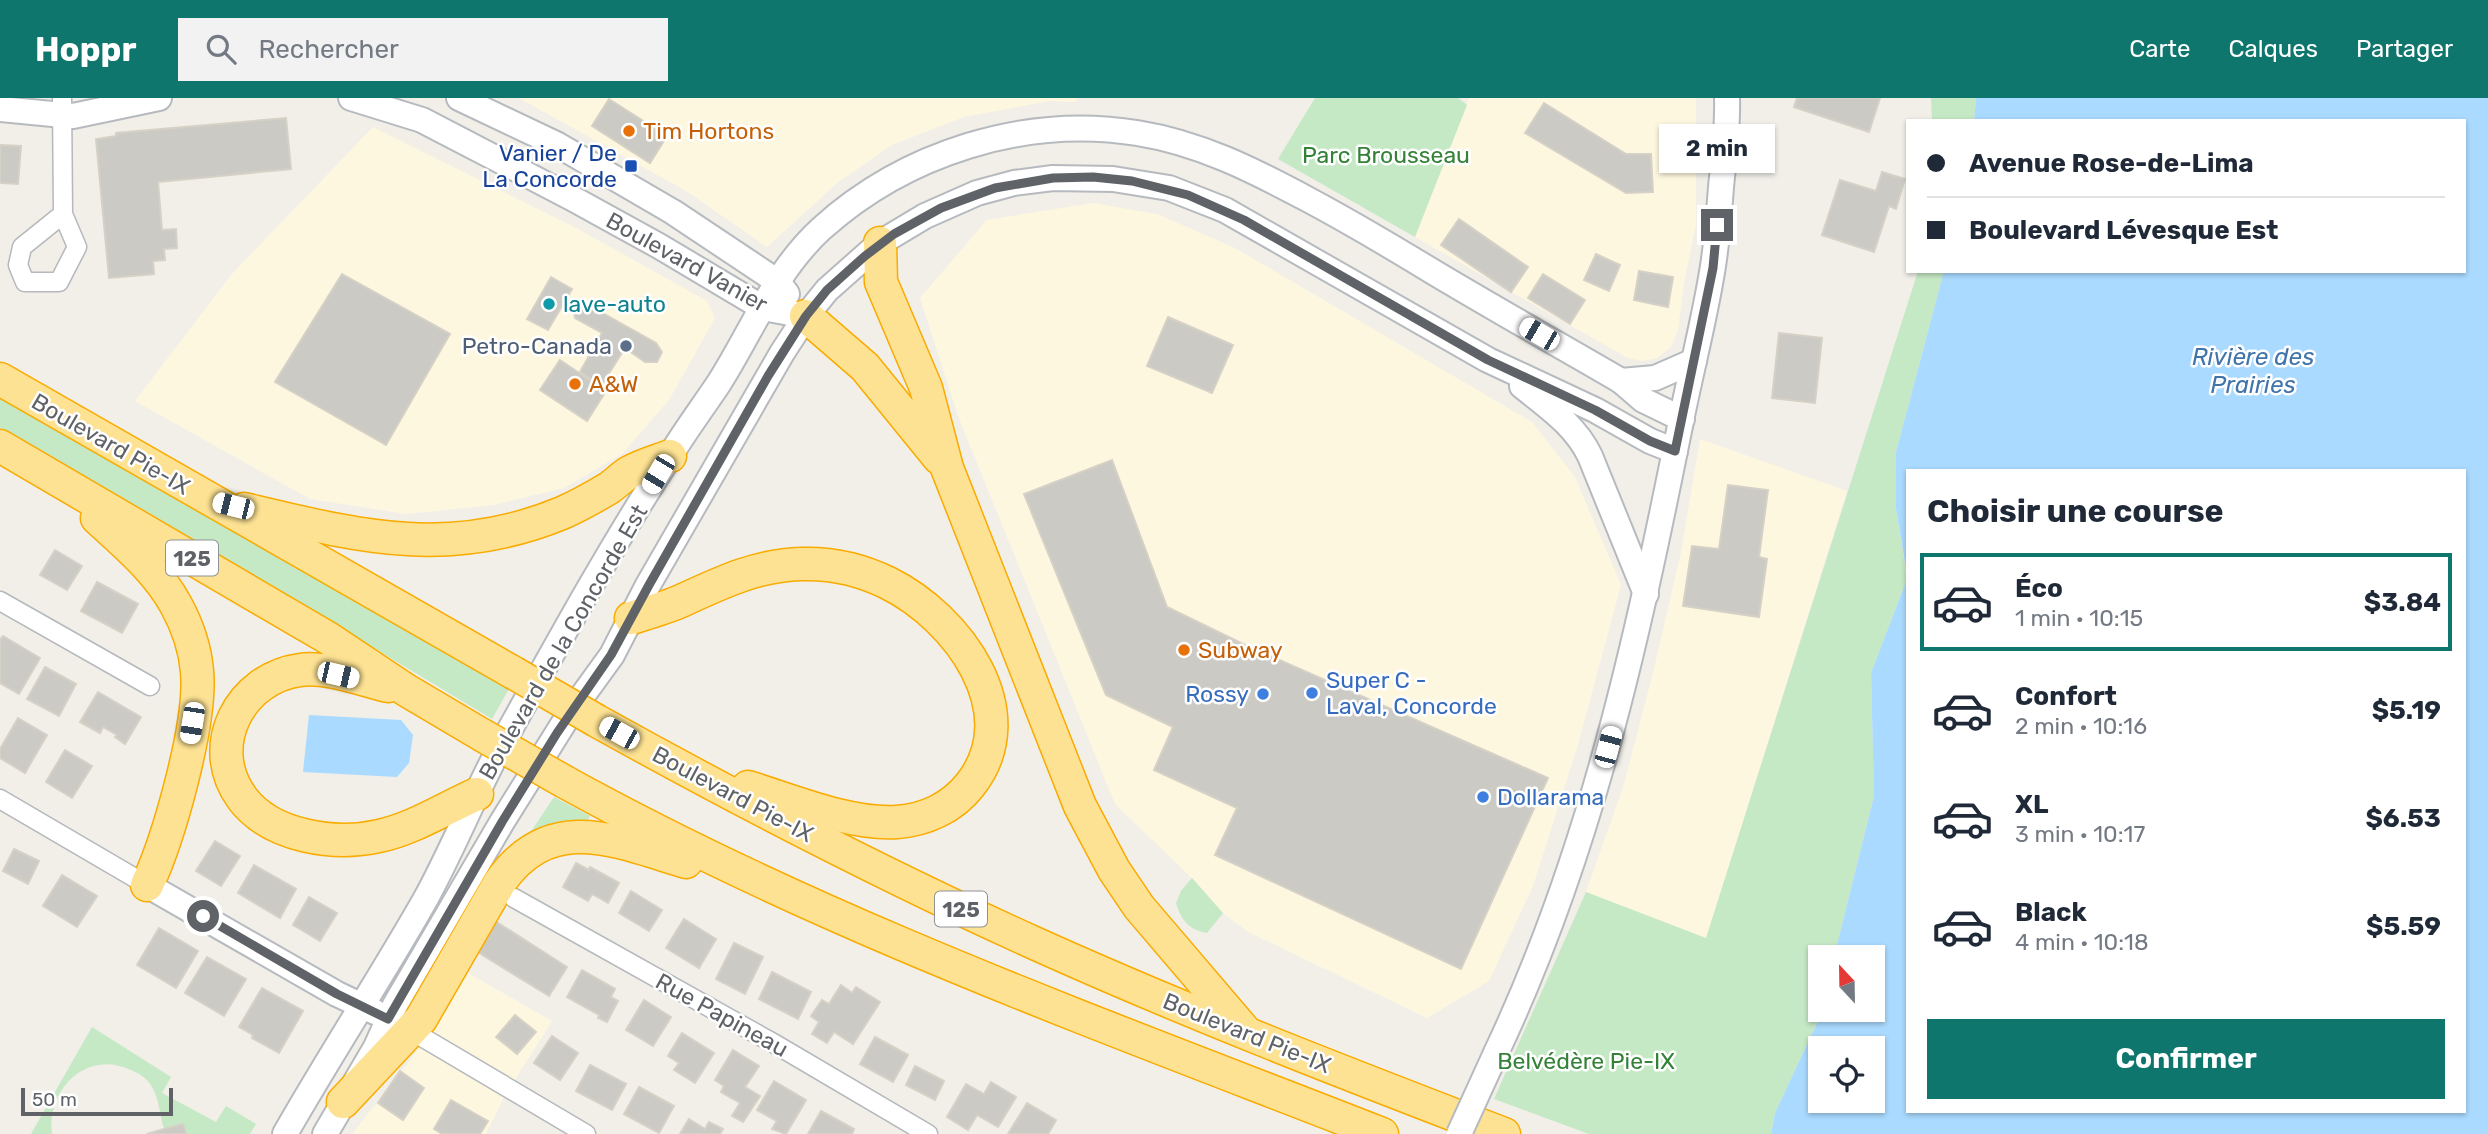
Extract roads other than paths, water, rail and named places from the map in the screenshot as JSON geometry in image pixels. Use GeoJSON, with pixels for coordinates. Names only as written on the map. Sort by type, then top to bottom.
{"type":"FeatureCollection","features":[{"type":"Feature","properties":{"kind":"highway"},"geometry":{"type":"LineString","coordinates":[[880,243],[881,282],[926,388],[947,468],[1072,788],[1095,836],[1139,907],[1247,1034]]}},
{"type":"Feature","properties":{"kind":"highway"},"geometry":{"type":"LineString","coordinates":[[806,316],[865,367],[947,468]]}},
{"type":"Feature","properties":{"kind":"highway","name":"Boulevard Pie-IX"},"geometry":{"type":"LineString","coordinates":[[0,379],[597,721],[856,859],[993,925],[1130,985],[1247,1034],[1504,1134]]}},
{"type":"Feature","properties":{"kind":"highway","name":"Boulevard Pie-IX"},"geometry":{"type":"LineString","coordinates":[[0,446],[328,638],[406,690],[482,735],[622,813],[774,888],[945,962],[1382,1134]]}},
{"type":"Feature","properties":{"kind":"highway"},"geometry":{"type":"LineString","coordinates":[[210,500],[363,536],[413,540],[457,538],[508,530],[562,513],[598,495],[630,472],[670,456]]}},
{"type":"Feature","properties":{"kind":"highway"},"geometry":{"type":"LineString","coordinates":[[55,478],[154,573],[180,612],[194,652],[197,680],[190,739],[159,858],[148,885]]}},
{"type":"Feature","properties":{"kind":"highway"},"geometry":{"type":"LineString","coordinates":[[631,618],[680,601],[722,582],[771,567],[803,564],[850,570],[901,590],[945,625],[972,659],[983,681],[989,704],[990,738],[976,777],[954,802],[917,818],[895,822],[863,820],[682,768]]}},
{"type":"Feature","properties":{"kind":"highway"},"geometry":{"type":"LineString","coordinates":[[406,690],[316,670],[295,670],[268,679],[247,696],[231,724],[227,748],[228,764],[238,792],[251,808],[285,828],[315,837],[348,840],[380,836],[403,829],[477,794]]}},
{"type":"Feature","properties":{"kind":"highway"},"geometry":{"type":"LineString","coordinates":[[344,1102],[400,1025],[430,1004],[500,882],[516,862],[544,844],[578,836],[604,838],[774,888]]}},
{"type":"Feature","properties":{"kind":"street"},"geometry":{"type":"LineString","coordinates":[[0,109],[63,107],[159,98]]}},
{"type":"Feature","properties":{"kind":"street","name":"Boulevard Vanier"},"geometry":{"type":"LineString","coordinates":[[351,98],[422,120],[659,246],[763,308],[806,316]]}},
{"type":"Feature","properties":{"kind":"street","name":"Boulevard Vanier"},"geometry":{"type":"LineString","coordinates":[[459,98],[558,145],[673,212],[778,282],[806,316]]}},
{"type":"Feature","properties":{"kind":"street"},"geometry":{"type":"LineString","coordinates":[[1459,1134],[1536,963],[1572,863],[1608,747],[1646,594],[1715,251],[1728,123],[1727,98]]}},
{"type":"Feature","properties":{"kind":"street"},"geometry":{"type":"LineString","coordinates":[[63,107],[63,214]]}},
{"type":"Feature","properties":{"kind":"street","name":"Boulevard de la Concorde Est"},"geometry":{"type":"LineString","coordinates":[[285,1134],[426,898],[477,794],[551,658],[670,456],[721,380],[792,259],[831,220],[882,183],[919,164],[982,142],[1027,133],[1071,129],[1115,130],[1202,148],[1261,174],[1359,227],[1621,382],[1643,400],[1682,419]]}},
{"type":"Feature","properties":{"kind":"street","name":"Boulevard de la Concorde Est"},"geometry":{"type":"LineString","coordinates":[[400,1025],[502,822],[557,733],[611,655],[768,376],[806,316],[827,290],[880,243],[941,208],[976,193],[1014,183],[1053,178],[1083,177],[1150,184],[1188,195],[1225,211],[1488,360],[1675,451]]}},
{"type":"Feature","properties":{"kind":"street"},"geometry":{"type":"LineString","coordinates":[[1488,360],[1564,420],[1580,437],[1646,594]]}},
{"type":"Feature","properties":{"kind":"street"},"geometry":{"type":"LineString","coordinates":[[1621,382],[1655,378],[1694,360]]}},
{"type":"Feature","properties":{"kind":"street"},"geometry":{"type":"LineString","coordinates":[[0,601],[150,686]]}},
{"type":"Feature","properties":{"kind":"street"},"geometry":{"type":"LineString","coordinates":[[0,799],[337,994],[400,1025],[586,1134]]}},
{"type":"Feature","properties":{"kind":"street","name":"Rue Papineau"},"geometry":{"type":"LineString","coordinates":[[514,898],[775,1044],[928,1134]]}},
{"type":"Feature","properties":{"kind":"street"},"geometry":{"type":"LineString","coordinates":[[326,1134],[344,1102]]}},
{"type":"Feature","properties":{"kind":"water","name":"Rivière des Prairies"},"geometry":{"type":"Polygon","coordinates":[[[1976,98],[2488,98],[2488,1134],[1771,1134],[1775,1113],[1808,1042],[1808,1113],[1885,1113],[1885,1036],[1811,1036],[1818,1022],[1885,1022],[1885,945],[1837,945],[1874,796],[1871,673],[1906,582],[1906,1113],[2466,1113],[2466,469],[1906,469],[1906,569],[1896,509],[1896,452],[1943,273],[2466,273],[2466,119],[1974,119],[1976,98]]]}},
{"type":"Feature","properties":{"kind":"water"},"geometry":{"type":"Polygon","coordinates":[[[309,715],[401,720],[413,735],[409,763],[397,777],[303,772],[309,715]]]}},
{"type":"Feature","properties":{"kind":"place","name":"Tim Hortons"},"geometry":{"type":"Point","coordinates":[629,131]}},
{"type":"Feature","properties":{"kind":"place","name":"Vanier / De La Concorde"},"geometry":{"type":"Point","coordinates":[631,166]}},
{"type":"Feature","properties":{"kind":"place","name":"lave-auto"},"geometry":{"type":"Point","coordinates":[549,304]}},
{"type":"Feature","properties":{"kind":"place","name":"Petro-Canada"},"geometry":{"type":"Point","coordinates":[626,346]}},
{"type":"Feature","properties":{"kind":"place","name":"A&W"},"geometry":{"type":"Point","coordinates":[575,384]}},
{"type":"Feature","properties":{"kind":"place","name":"Subway"},"geometry":{"type":"Point","coordinates":[1184,650]}},
{"type":"Feature","properties":{"kind":"place","name":"Super C - Laval, Concorde"},"geometry":{"type":"Point","coordinates":[1312,693]}},
{"type":"Feature","properties":{"kind":"place","name":"Rossy"},"geometry":{"type":"Point","coordinates":[1263,694]}},
{"type":"Feature","properties":{"kind":"place","name":"Dollarama"},"geometry":{"type":"Point","coordinates":[1483,797]}},
{"type":"Feature","properties":{"kind":"park label","name":"Parc Brousseau"},"geometry":{"type":"Point","coordinates":[1386,155]}},
{"type":"Feature","properties":{"kind":"park label","name":"Belvédère Pie-IX"},"geometry":{"type":"Point","coordinates":[1586,1061]}}]}
